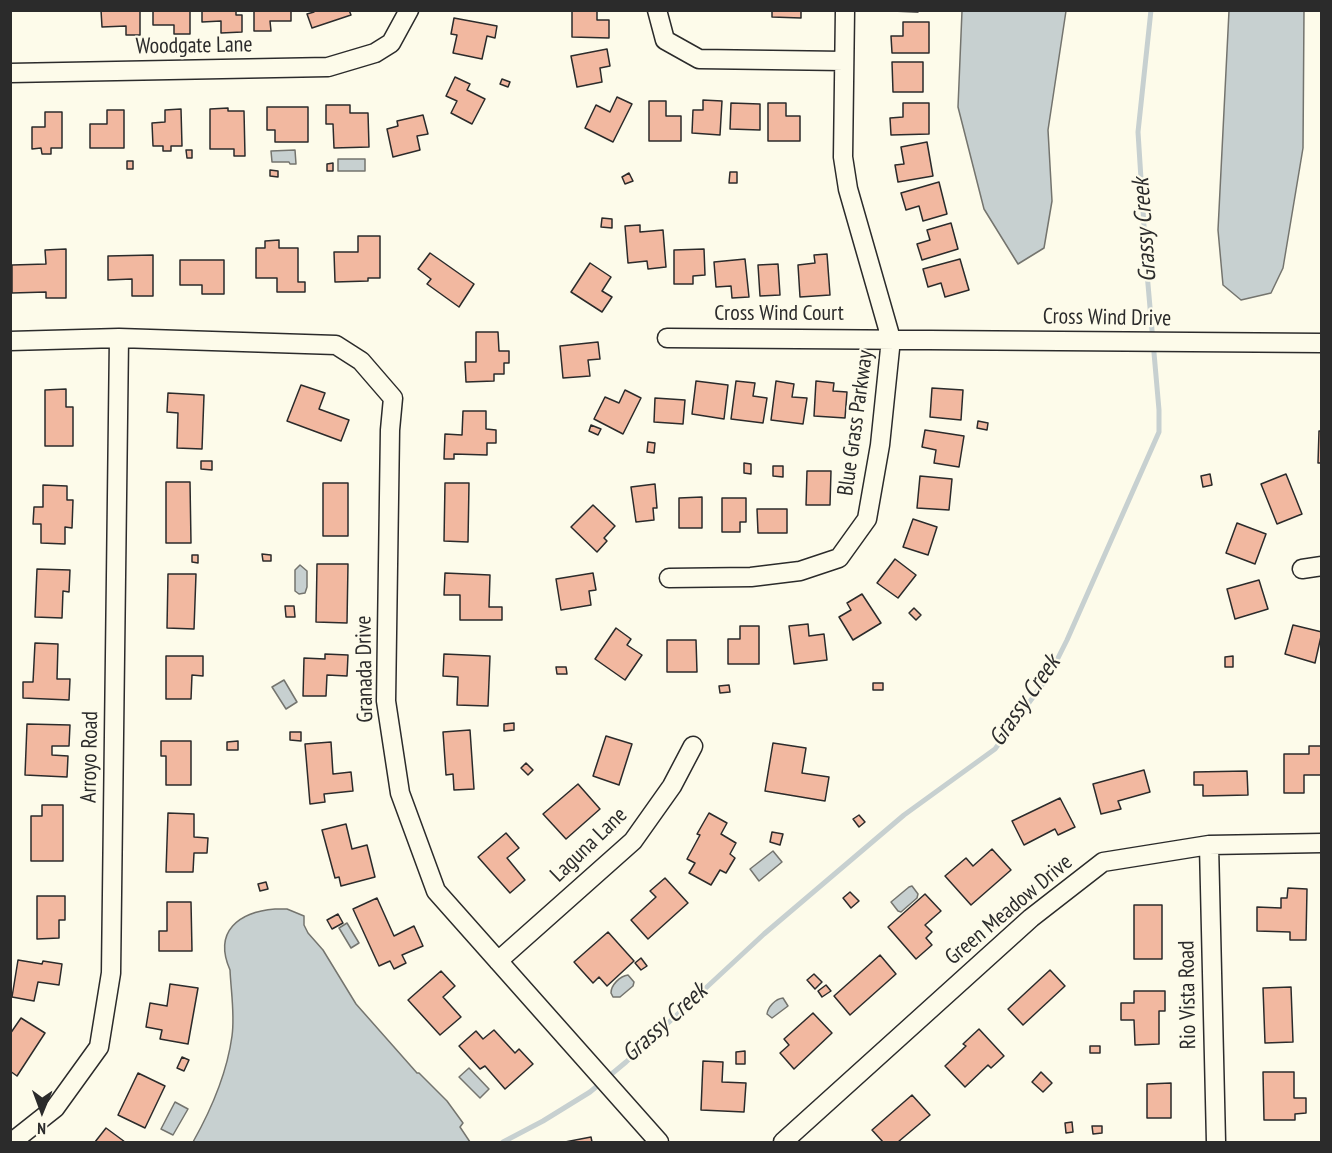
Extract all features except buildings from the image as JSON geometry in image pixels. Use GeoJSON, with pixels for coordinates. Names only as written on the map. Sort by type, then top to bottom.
{"type":"FeatureCollection","features":[{"type":"Feature","properties":{"kind":"street","name":"Woodgate Lane"},"geometry":{"type":"LineString","coordinates":[[10,73],[328,68],[375,53],[391,43],[409,10]]}},
{"type":"Feature","properties":{"kind":"street"},"geometry":{"type":"LineString","coordinates":[[657,10],[665,40],[699,59],[844,62]]}},
{"type":"Feature","properties":{"kind":"street","name":"Blue Grass Parkway"},"geometry":{"type":"LineString","coordinates":[[669,578],[751,577],[800,571],[839,558],[867,519],[880,445],[891,339],[848,189],[843,157],[845,10]]}},
{"type":"Feature","properties":{"kind":"street","name":"Granada Drive"},"geometry":{"type":"LineString","coordinates":[[10,341],[119,338],[336,345],[361,361],[393,398],[390,430],[387,701],[399,793],[436,891],[659,1143]]}},
{"type":"Feature","properties":{"kind":"street","name":"Arroyo Road"},"geometry":{"type":"LineString","coordinates":[[12,1143],[55,1108],[99,1047],[111,973],[119,338]]}},
{"type":"Feature","properties":{"kind":"street","name":"Cross Wind Court"},"geometry":{"type":"LineString","coordinates":[[667,338],[891,339]]}},
{"type":"Feature","properties":{"kind":"street","name":"Cross Wind Drive"},"geometry":{"type":"LineString","coordinates":[[891,339],[1322,343]]}},
{"type":"Feature","properties":{"kind":"street"},"geometry":{"type":"LineString","coordinates":[[1302,569],[1322,566]]}},
{"type":"Feature","properties":{"kind":"street","name":"Laguna Lane"},"geometry":{"type":"LineString","coordinates":[[498,961],[633,841],[672,786],[693,746]]}},
{"type":"Feature","properties":{"kind":"street","name":"Green Meadow Drive"},"geometry":{"type":"LineString","coordinates":[[783,1143],[1031,918],[1103,862],[1209,845],[1322,843]]}},
{"type":"Feature","properties":{"kind":"street","name":"Rio Vista Road"},"geometry":{"type":"LineString","coordinates":[[1209,845],[1216,1143]]}},
{"type":"Feature","properties":{"kind":"shaded area"},"geometry":{"type":"Polygon","coordinates":[[[962,11],[1066,11],[1048,130],[1052,201],[1044,248],[1018,264],[984,209],[958,107],[962,11]]]}},
{"type":"Feature","properties":{"kind":"shaded area"},"geometry":{"type":"Polygon","coordinates":[[[1229,11],[1304,11],[1303,148],[1283,268],[1271,293],[1241,300],[1223,285],[1218,230],[1229,11]]]}},
{"type":"Feature","properties":{"kind":"shaded area"},"geometry":{"type":"Polygon","coordinates":[[[295,150],[296,164],[272,162],[271,151],[295,150]]]}},
{"type":"Feature","properties":{"kind":"shaded area"},"geometry":{"type":"Polygon","coordinates":[[[338,159],[365,159],[365,171],[338,171],[338,159]]]}},
{"type":"Feature","properties":{"kind":"shaded area"},"geometry":{"type":"Polygon","coordinates":[[[300,565],[307,571],[307,587],[305,593],[299,594],[295,591],[295,570],[300,565]]]}},
{"type":"Feature","properties":{"kind":"shaded area"},"geometry":{"type":"Polygon","coordinates":[[[284,680],[297,702],[286,709],[272,687],[284,680]]]}},
{"type":"Feature","properties":{"kind":"shaded area"},"geometry":{"type":"Polygon","coordinates":[[[773,851],[782,862],[759,881],[750,869],[773,851]]]}},
{"type":"Feature","properties":{"kind":"shaded area"},"geometry":{"type":"Polygon","coordinates":[[[912,886],[918,894],[917,898],[901,912],[898,911],[891,902],[912,886]]]}},
{"type":"Feature","properties":{"kind":"shaded area"},"geometry":{"type":"Polygon","coordinates":[[[287,909],[304,916],[304,925],[308,933],[323,950],[356,1004],[417,1073],[447,1101],[463,1123],[460,1127],[470,1142],[193,1142],[217,1091],[230,1050],[233,1012],[230,970],[225,944],[227,934],[240,919],[250,914],[287,909]]]}},
{"type":"Feature","properties":{"kind":"shaded area"},"geometry":{"type":"Polygon","coordinates":[[[347,923],[359,943],[351,948],[339,928],[347,923]]]}},
{"type":"Feature","properties":{"kind":"shaded area"},"geometry":{"type":"Polygon","coordinates":[[[628,975],[634,982],[633,986],[620,997],[613,997],[611,990],[616,981],[628,975]]]}},
{"type":"Feature","properties":{"kind":"shaded area"},"geometry":{"type":"Polygon","coordinates":[[[783,998],[788,1006],[772,1018],[767,1014],[769,1009],[783,998]]]}},
{"type":"Feature","properties":{"kind":"shaded area"},"geometry":{"type":"Polygon","coordinates":[[[469,1068],[489,1089],[480,1098],[459,1077],[469,1068]]]}},
{"type":"Feature","properties":{"kind":"shaded area"},"geometry":{"type":"Polygon","coordinates":[[[175,1102],[188,1109],[173,1135],[161,1129],[175,1102]]]}},
{"type":"Feature","properties":{"kind":"waterway","name":"Grassy Creek"},"geometry":{"type":"LineString","coordinates":[[503,1142],[590,1092],[626,1062],[764,934],[904,815],[995,749],[1050,674],[1159,432],[1138,132],[1151,10]]}}]}
